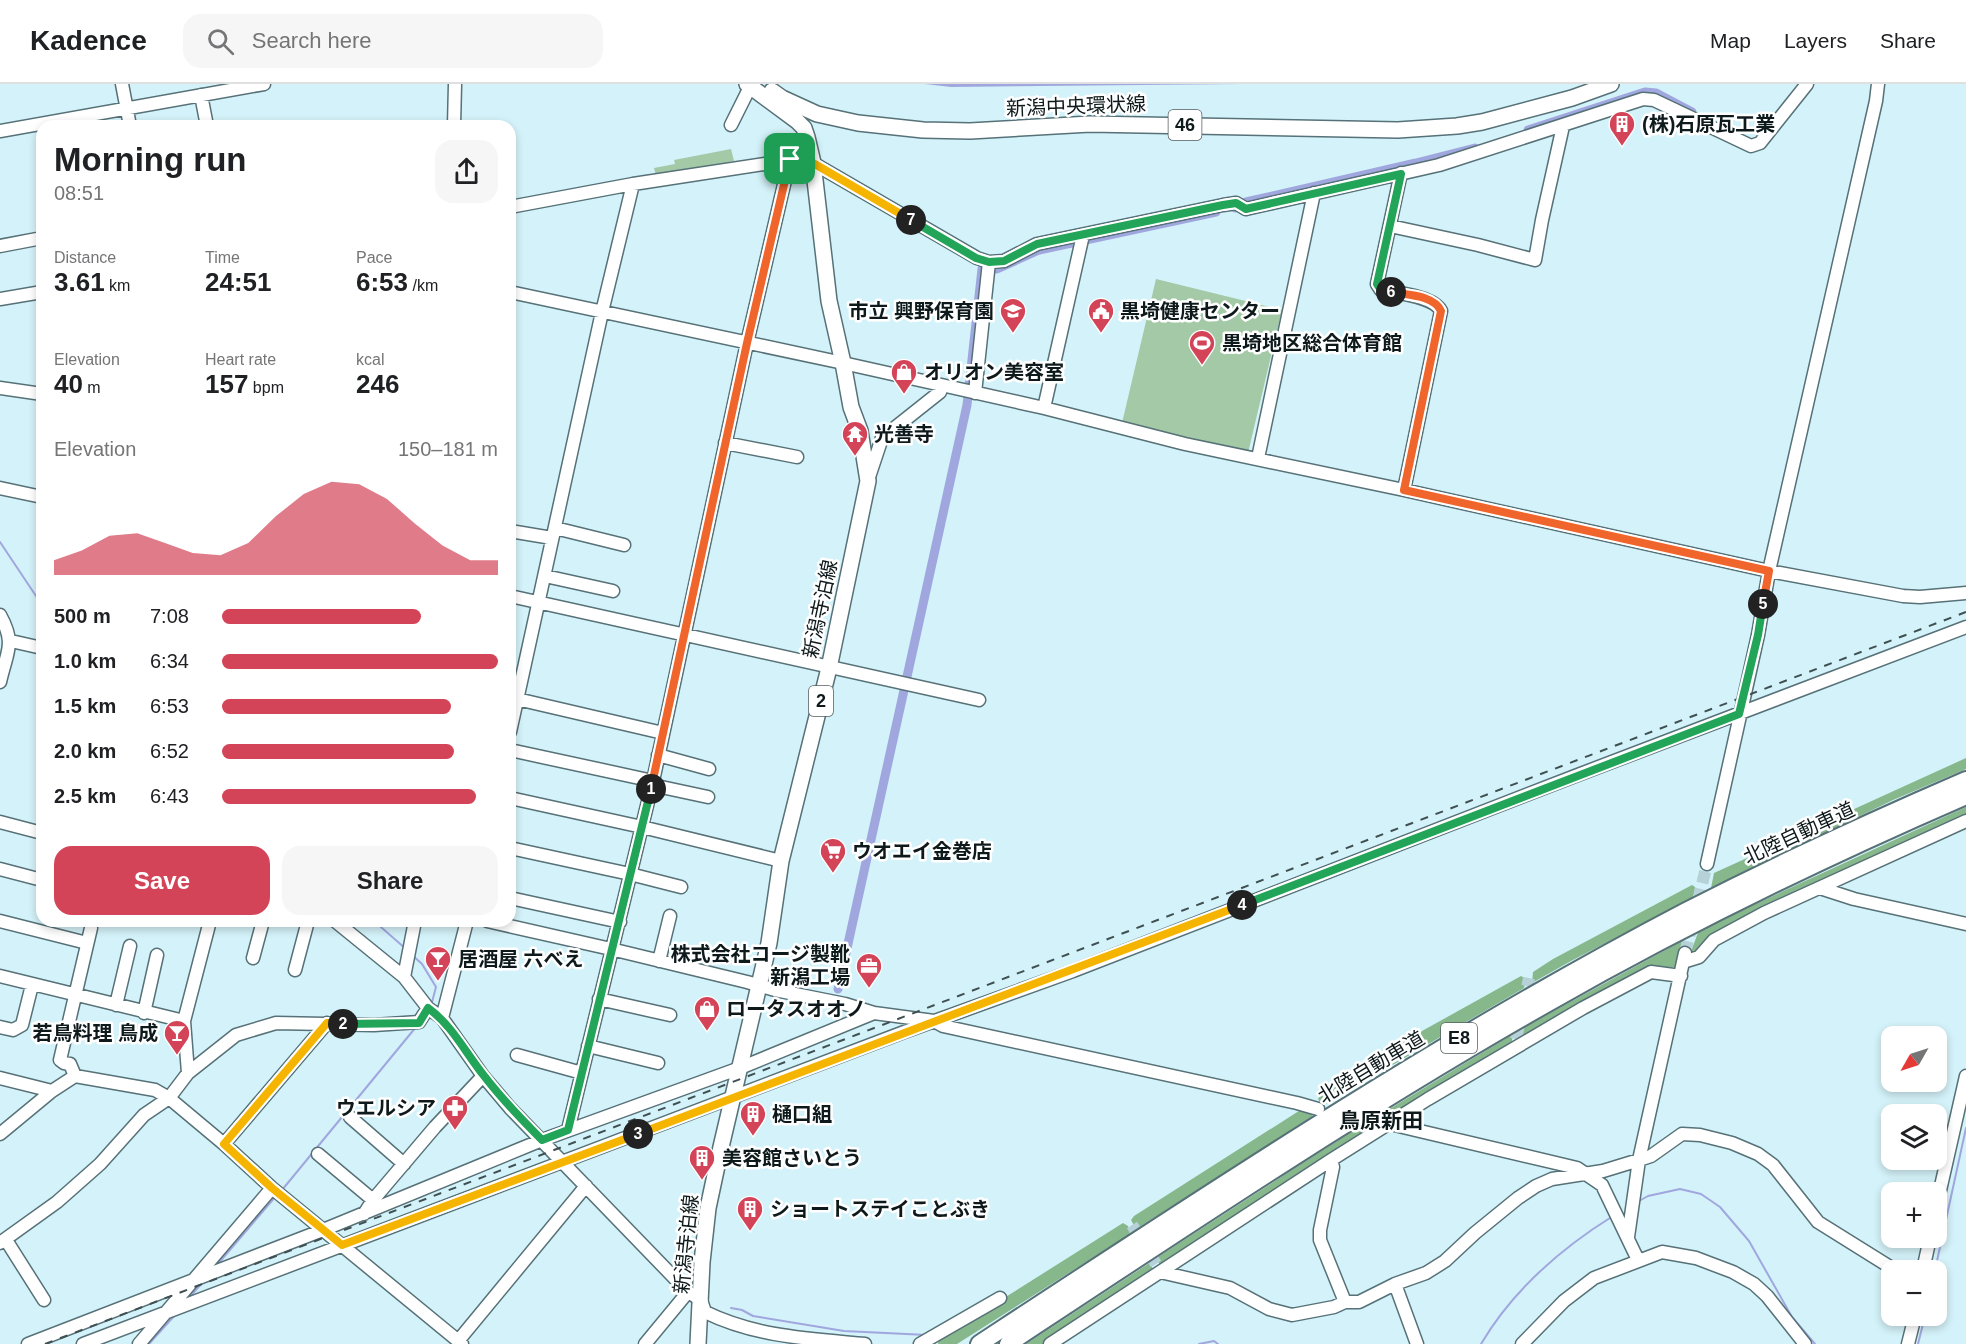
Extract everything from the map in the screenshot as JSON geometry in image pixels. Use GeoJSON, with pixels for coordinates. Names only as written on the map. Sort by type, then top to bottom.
{"type":"FeatureCollection","features":[{"type":"Feature","properties":{"kind":"highway","name":"北陸自動車道"},"geometry":{"type":"LineString","coordinates":[[979,1344],[1320,1123],[1540,991],[1687,911],[1763,873],[1966,780]]}},
{"type":"Feature","properties":{"kind":"highway","name":"北陸自動車道"},"geometry":{"type":"LineString","coordinates":[[1008,1344],[1334,1132],[1548,1003],[1770,886],[1966,796]]}},
{"type":"Feature","properties":{"kind":"main road","name":"新潟中央環状線"},"geometry":{"type":"LineString","coordinates":[[753,85],[817,114],[858,123],[914,129],[970,131],[1090,124],[1427,129],[1457,126],[1511,115],[1583,95],[1611,84]]}},
{"type":"Feature","properties":{"kind":"main road","name":"新潟寺泊線"},"geometry":{"type":"LineString","coordinates":[[698,1344],[694,1296],[708,1208],[769,943],[781,861],[830,668],[868,482],[860,431],[851,407],[829,301],[813,163],[804,128],[753,85]]}},
{"type":"Feature","properties":{"kind":"street"},"geometry":{"type":"LineString","coordinates":[[122,84],[129,120]]}},
{"type":"Feature","properties":{"kind":"street"},"geometry":{"type":"LineString","coordinates":[[61,120],[264,84]]}},
{"type":"Feature","properties":{"kind":"street"},"geometry":{"type":"LineString","coordinates":[[454,120],[455,84]]}},
{"type":"Feature","properties":{"kind":"street"},"geometry":{"type":"LineString","coordinates":[[516,206],[633,184],[790,159],[813,163],[976,258],[989,262],[1004,261],[1037,244],[1223,205],[1236,203],[1246,209],[1439,165],[1643,99],[1654,100],[1751,147],[1760,143],[1807,84]]}},
{"type":"Feature","properties":{"kind":"street"},"geometry":{"type":"LineString","coordinates":[[1707,864],[1758,635],[1769,571],[1826,325],[1878,84]]}},
{"type":"Feature","properties":{"kind":"street"},"geometry":{"type":"LineString","coordinates":[[731,124],[753,85]]}},
{"type":"Feature","properties":{"kind":"street"},"geometry":{"type":"LineString","coordinates":[[201,95],[206,120]]}},
{"type":"Feature","properties":{"kind":"street"},"geometry":{"type":"LineString","coordinates":[[0,131],[36,124]]}},
{"type":"Feature","properties":{"kind":"street"},"geometry":{"type":"LineString","coordinates":[[1390,226],[1478,244],[1535,260],[1563,126]]}},
{"type":"Feature","properties":{"kind":"street"},"geometry":{"type":"LineString","coordinates":[[568,1130],[642,827],[747,343],[790,159]]}},
{"type":"Feature","properties":{"kind":"street"},"geometry":{"type":"LineString","coordinates":[[1401,174],[1377,284],[1381,290],[1430,300],[1438,304],[1441,311],[1404,490]]}},
{"type":"Feature","properties":{"kind":"street"},"geometry":{"type":"LineString","coordinates":[[516,692],[539,603],[602,312],[633,184]]}},
{"type":"Feature","properties":{"kind":"street"},"geometry":{"type":"LineString","coordinates":[[1258,458],[1314,193]]}},
{"type":"Feature","properties":{"kind":"street"},"geometry":{"type":"LineString","coordinates":[[1044,408],[1083,235]]}},
{"type":"Feature","properties":{"kind":"street"},"geometry":{"type":"LineString","coordinates":[[0,246],[36,239]]}},
{"type":"Feature","properties":{"kind":"street"},"geometry":{"type":"LineString","coordinates":[[975,393],[989,262]]}},
{"type":"Feature","properties":{"kind":"street"},"geometry":{"type":"LineString","coordinates":[[0,299],[36,293]]}},
{"type":"Feature","properties":{"kind":"street"},"geometry":{"type":"LineString","coordinates":[[516,293],[843,363],[1044,408],[1185,444],[1258,458],[1769,571],[1904,596],[1964,596]]}},
{"type":"Feature","properties":{"kind":"street"},"geometry":{"type":"LineString","coordinates":[[868,482],[882,438],[940,393],[942,386]]}},
{"type":"Feature","properties":{"kind":"street"},"geometry":{"type":"LineString","coordinates":[[0,388],[36,393]]}},
{"type":"Feature","properties":{"kind":"street"},"geometry":{"type":"LineString","coordinates":[[725,443],[797,456]]}},
{"type":"Feature","properties":{"kind":"street"},"geometry":{"type":"LineString","coordinates":[[0,488],[36,496]]}},
{"type":"Feature","properties":{"kind":"street"},"geometry":{"type":"LineString","coordinates":[[516,531],[553,533],[624,545]]}},
{"type":"Feature","properties":{"kind":"street"},"geometry":{"type":"LineString","coordinates":[[545,576],[613,591]]}},
{"type":"Feature","properties":{"kind":"street"},"geometry":{"type":"LineString","coordinates":[[516,597],[979,700]]}},
{"type":"Feature","properties":{"kind":"street"},"geometry":{"type":"LineString","coordinates":[[0,615],[11,641],[0,682]]}},
{"type":"Feature","properties":{"kind":"street"},"geometry":{"type":"LineString","coordinates":[[83,1344],[934,1021],[1073,971],[1966,627]]}},
{"type":"Feature","properties":{"kind":"street"},"geometry":{"type":"LineString","coordinates":[[11,641],[36,647]]}},
{"type":"Feature","properties":{"kind":"street"},"geometry":{"type":"LineString","coordinates":[[516,696],[663,733]]}},
{"type":"Feature","properties":{"kind":"street"},"geometry":{"type":"LineString","coordinates":[[516,751],[708,797]]}},
{"type":"Feature","properties":{"kind":"street"},"geometry":{"type":"LineString","coordinates":[[658,755],[709,769]]}},
{"type":"Feature","properties":{"kind":"street"},"geometry":{"type":"LineString","coordinates":[[516,799],[781,861]]}},
{"type":"Feature","properties":{"kind":"street"},"geometry":{"type":"LineString","coordinates":[[1628,1237],[1639,1160],[1684,957],[1699,957],[1714,940],[1764,912],[1966,821]]}},
{"type":"Feature","properties":{"kind":"street"},"geometry":{"type":"LineString","coordinates":[[0,822],[36,831]]}},
{"type":"Feature","properties":{"kind":"street"},"geometry":{"type":"LineString","coordinates":[[516,849],[681,887]]}},
{"type":"Feature","properties":{"kind":"street"},"geometry":{"type":"LineString","coordinates":[[0,869],[36,878]]}},
{"type":"Feature","properties":{"kind":"street"},"geometry":{"type":"LineString","coordinates":[[1820,888],[1854,899],[1966,924]]}},
{"type":"Feature","properties":{"kind":"street"},"geometry":{"type":"LineString","coordinates":[[516,899],[620,922]]}},
{"type":"Feature","properties":{"kind":"street"},"geometry":{"type":"LineString","coordinates":[[659,960],[670,916]]}},
{"type":"Feature","properties":{"kind":"street"},"geometry":{"type":"LineString","coordinates":[[0,921],[87,943]]}},
{"type":"Feature","properties":{"kind":"street"},"geometry":{"type":"LineString","coordinates":[[188,1073],[184,1021],[206,927]]}},
{"type":"Feature","properties":{"kind":"street"},"geometry":{"type":"LineString","coordinates":[[253,958],[261,927]]}},
{"type":"Feature","properties":{"kind":"street"},"geometry":{"type":"LineString","coordinates":[[296,970],[307,927]]}},
{"type":"Feature","properties":{"kind":"street"},"geometry":{"type":"LineString","coordinates":[[342,927],[404,977],[428,1008],[442,1018],[483,1076],[510,1108],[694,1296],[705,1312],[745,1328],[781,1336],[865,1344]]}},
{"type":"Feature","properties":{"kind":"street"},"geometry":{"type":"LineString","coordinates":[[404,977],[414,927]]}},
{"type":"Feature","properties":{"kind":"street"},"geometry":{"type":"LineString","coordinates":[[442,1018],[465,927]]}},
{"type":"Feature","properties":{"kind":"street"},"geometry":{"type":"LineString","coordinates":[[514,927],[659,960],[759,987],[874,1012],[934,1021],[943,1026],[1318,1109]]}},
{"type":"Feature","properties":{"kind":"street"},"geometry":{"type":"LineString","coordinates":[[75,1076],[70,1064],[64,1064],[60,1060],[91,928]]}},
{"type":"Feature","properties":{"kind":"street"},"geometry":{"type":"LineString","coordinates":[[116,1005],[130,946]]}},
{"type":"Feature","properties":{"kind":"street"},"geometry":{"type":"LineString","coordinates":[[144,1012],[157,956]]}},
{"type":"Feature","properties":{"kind":"street"},"geometry":{"type":"LineString","coordinates":[[1050,1344],[1158,1268],[1331,1160],[1384,1121],[1428,1099],[1583,1008],[1651,972],[1681,976]]}},
{"type":"Feature","properties":{"kind":"street"},"geometry":{"type":"LineString","coordinates":[[0,976],[184,1021]]}},
{"type":"Feature","properties":{"kind":"street"},"geometry":{"type":"LineString","coordinates":[[0,1027],[13,1030],[22,1025],[32,985]]}},
{"type":"Feature","properties":{"kind":"street"},"geometry":{"type":"LineString","coordinates":[[599,999],[670,1016]]}},
{"type":"Feature","properties":{"kind":"street"},"geometry":{"type":"LineString","coordinates":[[44,1300],[3,1242],[57,1202],[100,1164],[144,1115],[169,1098],[188,1073],[236,1035],[276,1023],[374,1025],[419,1023],[428,1008]]}},
{"type":"Feature","properties":{"kind":"street"},"geometry":{"type":"LineString","coordinates":[[28,1344],[364,1214],[542,1140],[740,1068],[874,1012]]}},
{"type":"Feature","properties":{"kind":"street"},"geometry":{"type":"LineString","coordinates":[[224,1144],[327,1023]]}},
{"type":"Feature","properties":{"kind":"street"},"geometry":{"type":"LineString","coordinates":[[588,1046],[658,1063]]}},
{"type":"Feature","properties":{"kind":"street"},"geometry":{"type":"LineString","coordinates":[[517,1055],[582,1073]]}},
{"type":"Feature","properties":{"kind":"street"},"geometry":{"type":"LineString","coordinates":[[1,1132],[52,1091],[75,1076],[155,1090],[169,1098],[272,1188],[460,1342],[586,1186]]}},
{"type":"Feature","properties":{"kind":"street"},"geometry":{"type":"LineString","coordinates":[[364,1214],[373,1200],[435,1127],[483,1076]]}},
{"type":"Feature","properties":{"kind":"street"},"geometry":{"type":"LineString","coordinates":[[1942,1182],[1966,1076]]}},
{"type":"Feature","properties":{"kind":"street"},"geometry":{"type":"LineString","coordinates":[[0,1078],[52,1091]]}},
{"type":"Feature","properties":{"kind":"street"},"geometry":{"type":"LineString","coordinates":[[350,1117],[404,1164]]}},
{"type":"Feature","properties":{"kind":"street"},"geometry":{"type":"LineString","coordinates":[[1384,1121],[1577,1168],[1602,1185],[1638,1260]]}},
{"type":"Feature","properties":{"kind":"street"},"geometry":{"type":"LineString","coordinates":[[1158,1268],[1230,1288],[1269,1309],[1292,1315],[1334,1307],[1345,1302],[1359,1302],[1395,1284],[1426,1273],[1445,1262],[1475,1233],[1536,1186],[1552,1179],[1586,1174],[1651,1156],[1682,1134],[1700,1135],[1732,1143],[1758,1154],[1773,1165],[1818,1222],[1881,1261]]}},
{"type":"Feature","properties":{"kind":"street"},"geometry":{"type":"LineString","coordinates":[[318,1154],[373,1200]]}},
{"type":"Feature","properties":{"kind":"street"},"geometry":{"type":"LineString","coordinates":[[1331,1160],[1333,1167],[1320,1240],[1345,1302]]}},
{"type":"Feature","properties":{"kind":"street"},"geometry":{"type":"LineString","coordinates":[[139,1344],[272,1188]]}},
{"type":"Feature","properties":{"kind":"street"},"geometry":{"type":"LineString","coordinates":[[1522,1344],[1564,1301],[1594,1278],[1662,1252],[1696,1258],[1733,1272],[1754,1284],[1767,1296],[1805,1344]]}},
{"type":"Feature","properties":{"kind":"street"},"geometry":{"type":"LineString","coordinates":[[1395,1284],[1417,1344]]}},
{"type":"Feature","properties":{"kind":"street"},"geometry":{"type":"LineString","coordinates":[[645,1344],[694,1296]]}},
{"type":"Feature","properties":{"kind":"street"},"geometry":{"type":"LineString","coordinates":[[920,1344],[1000,1298]]}},
{"type":"Feature","properties":{"kind":"street"},"geometry":{"type":"LineString","coordinates":[[1908,1344],[1912,1326]]}},
{"type":"Feature","properties":{"kind":"green space"},"geometry":{"type":"Polygon","coordinates":[[[731,149],[734,161],[656,176],[654,168],[675,164],[674,160],[731,149]]]}},
{"type":"Feature","properties":{"kind":"green space","name":"黒埼地区総合体育館"},"geometry":{"type":"Polygon","coordinates":[[[1156,279],[1282,310],[1248,453],[1122,423],[1156,279]]]}},
{"type":"Feature","properties":{"kind":"green space"},"geometry":{"type":"Polygon","coordinates":[[[1966,758],[1966,769],[1893,800],[1711,888],[1714,873],[1966,758]]]}},
{"type":"Feature","properties":{"kind":"green space"},"geometry":{"type":"Polygon","coordinates":[[[1966,807],[1966,818],[1690,954],[1699,930],[1966,807]]]}},
{"type":"Feature","properties":{"kind":"green space"},"geometry":{"type":"Polygon","coordinates":[[[1692,885],[1695,887],[1694,897],[1532,983],[1533,972],[1553,959],[1692,885]]]}},
{"type":"Feature","properties":{"kind":"green space"},"geometry":{"type":"Polygon","coordinates":[[[1682,941],[1676,967],[1650,969],[1519,1044],[1521,1029],[1682,941]]]}},
{"type":"Feature","properties":{"kind":"green space"},"geometry":{"type":"Polygon","coordinates":[[[1521,976],[1526,979],[1524,988],[1326,1104],[1318,1099],[1321,1093],[1413,1036],[1521,976]]]}},
{"type":"Feature","properties":{"kind":"green space"},"geometry":{"type":"Polygon","coordinates":[[[1513,1034],[1511,1047],[1392,1118],[1378,1116],[1513,1034]]]}},
{"type":"Feature","properties":{"kind":"green space"},"geometry":{"type":"Polygon","coordinates":[[[1302,1109],[1309,1110],[1313,1117],[1136,1229],[1131,1220],[1134,1216],[1302,1109]]]}},
{"type":"Feature","properties":{"kind":"green space"},"geometry":{"type":"Polygon","coordinates":[[[1371,1121],[1373,1127],[1161,1267],[1156,1258],[1371,1121]]]}},
{"type":"Feature","properties":{"kind":"green space"},"geometry":{"type":"Polygon","coordinates":[[[1123,1223],[1128,1226],[1130,1234],[957,1344],[938,1344],[939,1339],[1123,1223]]]}},
{"type":"Feature","properties":{"kind":"green space"},"geometry":{"type":"Polygon","coordinates":[[[1151,1262],[1153,1271],[1045,1344],[1026,1344],[1151,1262]]]}},
{"type":"Feature","properties":{"kind":"water"},"geometry":{"type":"Polygon","coordinates":[[[925,84],[1240,84],[951,87],[925,84]]]}},
{"type":"Feature","properties":{"kind":"waterway"},"geometry":{"type":"LineString","coordinates":[[1528,130],[1645,92],[1656,93],[1692,112]]}},
{"type":"Feature","properties":{"kind":"waterway"},"geometry":{"type":"LineString","coordinates":[[1235,208],[1246,202],[1475,148]]}},
{"type":"Feature","properties":{"kind":"waterway"},"geometry":{"type":"LineString","coordinates":[[838,989],[967,405],[982,269],[997,269],[1039,250],[1216,212]]}},
{"type":"Feature","properties":{"kind":"waterway"},"geometry":{"type":"LineString","coordinates":[[0,542],[36,596]]}},
{"type":"Feature","properties":{"kind":"waterway"},"geometry":{"type":"LineString","coordinates":[[381,927],[406,949]]}},
{"type":"Feature","properties":{"kind":"waterway"},"geometry":{"type":"LineString","coordinates":[[412,955],[422,964],[436,987],[431,1006]]}},
{"type":"Feature","properties":{"kind":"waterway"},"geometry":{"type":"LineString","coordinates":[[282,1190],[416,1027]]}},
{"type":"Feature","properties":{"kind":"waterway"},"geometry":{"type":"LineString","coordinates":[[1937,1260],[1966,1128]]}},
{"type":"Feature","properties":{"kind":"waterway"},"geometry":{"type":"LineString","coordinates":[[1639,1201],[1648,1196],[1680,1189],[1701,1194],[1720,1207],[1749,1241],[1792,1317],[1815,1344]]}},
{"type":"Feature","properties":{"kind":"waterway"},"geometry":{"type":"LineString","coordinates":[[217,1265],[276,1196]]}},
{"type":"Feature","properties":{"kind":"waterway"},"geometry":{"type":"LineString","coordinates":[[1481,1344],[1508,1306],[1539,1272],[1575,1242],[1613,1216]]}},
{"type":"Feature","properties":{"kind":"waterway"},"geometry":{"type":"LineString","coordinates":[[188,1299],[202,1283]]}},
{"type":"Feature","properties":{"kind":"waterway"},"geometry":{"type":"LineString","coordinates":[[731,1308],[742,1310],[753,1316],[844,1331],[927,1335]]}},
{"type":"Feature","properties":{"kind":"waterway"},"geometry":{"type":"LineString","coordinates":[[149,1344],[175,1315]]}},
{"type":"Feature","properties":{"kind":"waterway"},"geometry":{"type":"LineString","coordinates":[[1918,1344],[1922,1326]]}},
{"type":"Feature","properties":{"kind":"waterway"},"geometry":{"type":"LineString","coordinates":[[1199,1344],[1214,1341],[1218,1344]]}},
{"type":"Feature","properties":{"kind":"tunnel"},"geometry":{"type":"LineString","coordinates":[[1685,953],[1707,864]]}},
{"type":"Feature","properties":{"kind":"tunnel"},"geometry":{"type":"LineString","coordinates":[[1516,1039],[1529,978]]}},
{"type":"Feature","properties":{"kind":"tunnel"},"geometry":{"type":"LineString","coordinates":[[1132,1225],[1156,1264]]}},
{"type":"Feature","properties":{"kind":"railway"},"geometry":{"type":"LineString","coordinates":[[45,1344],[1966,612]]}},
{"type":"Feature","properties":{"kind":"place","name":"(株)石原瓦工業"},"geometry":{"type":"Point","coordinates":[1622,147]}},
{"type":"Feature","properties":{"kind":"place","name":"市立 興野保育園"},"geometry":{"type":"Point","coordinates":[1013,334]}},
{"type":"Feature","properties":{"kind":"place","name":"黒埼健康センター"},"geometry":{"type":"Point","coordinates":[1101,334]}},
{"type":"Feature","properties":{"kind":"place","name":"黒埼地区総合体育館"},"geometry":{"type":"Point","coordinates":[1202,366]}},
{"type":"Feature","properties":{"kind":"place","name":"オリオン美容室"},"geometry":{"type":"Point","coordinates":[904,395]}},
{"type":"Feature","properties":{"kind":"place","name":"光善寺"},"geometry":{"type":"Point","coordinates":[855,457]}},
{"type":"Feature","properties":{"kind":"place","name":"ウオエイ金巻店"},"geometry":{"type":"Point","coordinates":[833,874]}},
{"type":"Feature","properties":{"kind":"place","name":"居酒屋 六べえ"},"geometry":{"type":"Point","coordinates":[438,982]}},
{"type":"Feature","properties":{"kind":"place","name":"株式会社コージ製靴 新潟工場"},"geometry":{"type":"Point","coordinates":[869,989]}},
{"type":"Feature","properties":{"kind":"place","name":"ロータスオオノ"},"geometry":{"type":"Point","coordinates":[707,1032]}},
{"type":"Feature","properties":{"kind":"place","name":"若鳥料理 鳥成"},"geometry":{"type":"Point","coordinates":[177,1056]}},
{"type":"Feature","properties":{"kind":"place","name":"ウエルシア"},"geometry":{"type":"Point","coordinates":[455,1131]}},
{"type":"Feature","properties":{"kind":"place","name":"樋口組"},"geometry":{"type":"Point","coordinates":[753,1137]}},
{"type":"Feature","properties":{"kind":"place","name":"美容館さいとう"},"geometry":{"type":"Point","coordinates":[702,1181]}},
{"type":"Feature","properties":{"kind":"place","name":"ショートステイことぶき"},"geometry":{"type":"Point","coordinates":[750,1232]}},
{"type":"Feature","properties":{"kind":"district","name":"鳥原新田"},"geometry":{"type":"Point","coordinates":[1381,1121]}},
{"type":"Feature","properties":{"kind":"route"},"geometry":{"type":"LineString","coordinates":[[790,159],[813,163],[976,258],[989,262],[1004,261],[1037,244],[1223,205],[1236,203],[1246,209],[1401,174],[1377,284],[1381,290],[1430,300],[1438,304],[1441,311],[1404,490],[1769,571],[1758,635],[1739,714],[1407,840],[1073,971],[904,1032],[342,1245],[272,1188],[224,1144],[327,1023],[374,1025],[419,1023],[428,1008],[442,1018],[483,1076],[510,1108],[542,1140],[568,1130],[653,781],[747,343],[790,159]]}}]}
